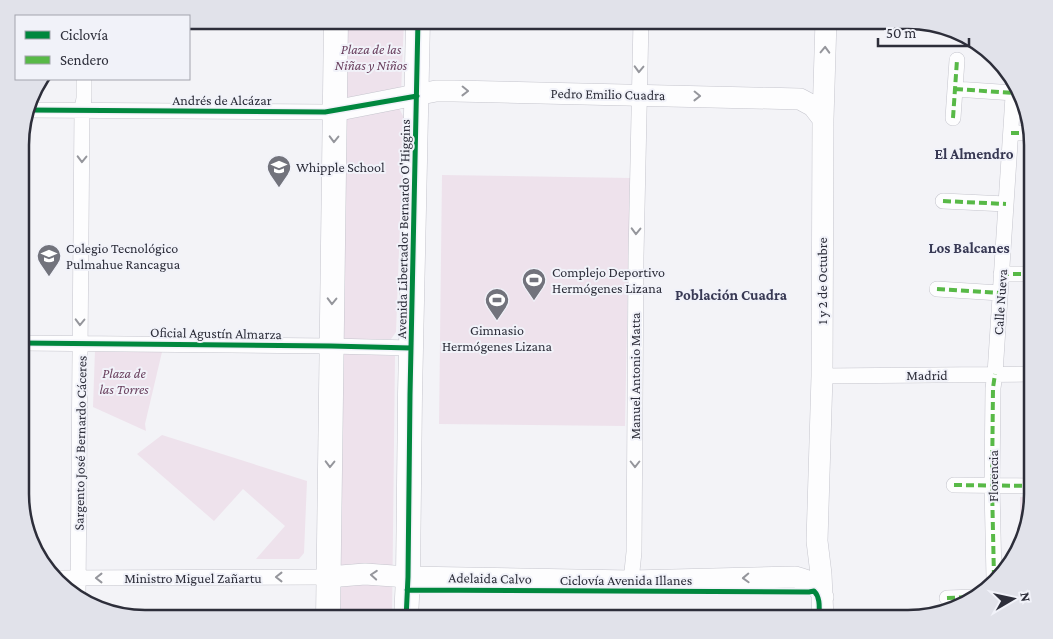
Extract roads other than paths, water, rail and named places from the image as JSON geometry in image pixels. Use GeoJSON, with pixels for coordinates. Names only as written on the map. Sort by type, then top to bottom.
{"type":"FeatureCollection","features":[{"type":"Feature","properties":{"kind":"main road"},"geometry":{"type":"LineString","coordinates":[[328,610],[336,29]]}},
{"type":"Feature","properties":{"kind":"main road","name":"Avenida Libertador Bernardo O'Higgins"},"geometry":{"type":"LineString","coordinates":[[406,610],[418,29]]}},
{"type":"Feature","properties":{"kind":"street","name":"Manuel Antonio Matta"},"geometry":{"type":"LineString","coordinates":[[631,581],[634,552],[640,29]]}},
{"type":"Feature","properties":{"kind":"street","name":"1 y 2 de Octubre"},"geometry":{"type":"LineString","coordinates":[[823,610],[822,574],[817,541],[822,376],[823,119],[826,29]]}},
{"type":"Feature","properties":{"kind":"street"},"geometry":{"type":"LineString","coordinates":[[953,118],[957,60]]}},
{"type":"Feature","properties":{"kind":"street","name":"Sargento José Bernardo Cáceres"},"geometry":{"type":"LineString","coordinates":[[78,589],[82,110],[84,80]]}},
{"type":"Feature","properties":{"kind":"street"},"geometry":{"type":"LineString","coordinates":[[800,99],[815,91],[824,80]]}},
{"type":"Feature","properties":{"kind":"street"},"geometry":{"type":"LineString","coordinates":[[955,89],[1009,87]]}},
{"type":"Feature","properties":{"kind":"street","name":"Pedro Emilio Cuadra"},"geometry":{"type":"LineString","coordinates":[[417,96],[436,91],[454,91],[800,99]]}},
{"type":"Feature","properties":{"kind":"street","name":"Andrés de Alcázar"},"geometry":{"type":"LineString","coordinates":[[34,110],[316,112],[417,96]]}},
{"type":"Feature","properties":{"kind":"street","name":"Calle Nueva"},"geometry":{"type":"LineString","coordinates":[[995,374],[1014,98]]}},
{"type":"Feature","properties":{"kind":"street"},"geometry":{"type":"LineString","coordinates":[[800,99],[813,106],[823,119]]}},
{"type":"Feature","properties":{"kind":"street"},"geometry":{"type":"LineString","coordinates":[[1012,133],[1023,133]]}},
{"type":"Feature","properties":{"kind":"street"},"geometry":{"type":"LineString","coordinates":[[943,201],[1006,204]]}},
{"type":"Feature","properties":{"kind":"street"},"geometry":{"type":"LineString","coordinates":[[1001,274],[1024,274]]}},
{"type":"Feature","properties":{"kind":"street"},"geometry":{"type":"LineString","coordinates":[[937,289],[1000,293]]}},
{"type":"Feature","properties":{"kind":"street","name":"Oficial Agustín Almarza"},"geometry":{"type":"LineString","coordinates":[[29,343],[411,348]]}},
{"type":"Feature","properties":{"kind":"street","name":"Florencia"},"geometry":{"type":"LineString","coordinates":[[994,572],[992,486],[993,388],[995,374]]}},
{"type":"Feature","properties":{"kind":"street","name":"Madrid"},"geometry":{"type":"LineString","coordinates":[[822,376],[1024,374]]}},
{"type":"Feature","properties":{"kind":"street"},"geometry":{"type":"LineString","coordinates":[[954,485],[1024,486]]}},
{"type":"Feature","properties":{"kind":"street","name":"1 y 2 de Octubre"},"geometry":{"type":"LineString","coordinates":[[795,576],[809,564],[817,541]]}},
{"type":"Feature","properties":{"kind":"street","name":"Adelaida Calvo"},"geometry":{"type":"LineString","coordinates":[[328,577],[365,574],[408,577],[631,581],[795,576],[812,583],[821,591],[823,597]]}},
{"type":"Feature","properties":{"kind":"street","name":"Ministro Miguel Zañartu"},"geometry":{"type":"LineString","coordinates":[[65,578],[328,577]]}},
{"type":"Feature","properties":{"kind":"street"},"geometry":{"type":"LineString","coordinates":[[947,598],[960,598]]}},
{"type":"Feature","properties":{"kind":"place","name":"Whipple School"},"geometry":{"type":"Point","coordinates":[279,188]}},
{"type":"Feature","properties":{"kind":"place","name":"Colegio Tecnológico Pulmahue Rancagua"},"geometry":{"type":"Point","coordinates":[49,277]}},
{"type":"Feature","properties":{"kind":"place","name":"Complejo Deportivo Hermógenes Lizana"},"geometry":{"type":"Point","coordinates":[534,301]}},
{"type":"Feature","properties":{"kind":"place","name":"Gimnasio Hermógenes Lizana"},"geometry":{"type":"Point","coordinates":[497,321]}},
{"type":"Feature","properties":{"kind":"district","name":"El Almendro"},"geometry":{"type":"Point","coordinates":[974,154]}},
{"type":"Feature","properties":{"kind":"district","name":"Los Balcanes"},"geometry":{"type":"Point","coordinates":[969,248]}},
{"type":"Feature","properties":{"kind":"district","name":"Población Cuadra"},"geometry":{"type":"Point","coordinates":[731,295]}},
{"type":"Feature","properties":{"kind":"park label","name":"Plaza de las Niñas y Niños"},"geometry":{"type":"Point","coordinates":[371,58]}},
{"type":"Feature","properties":{"kind":"park label","name":"Plaza de las Torres"},"geometry":{"type":"Point","coordinates":[124,382]}}]}
